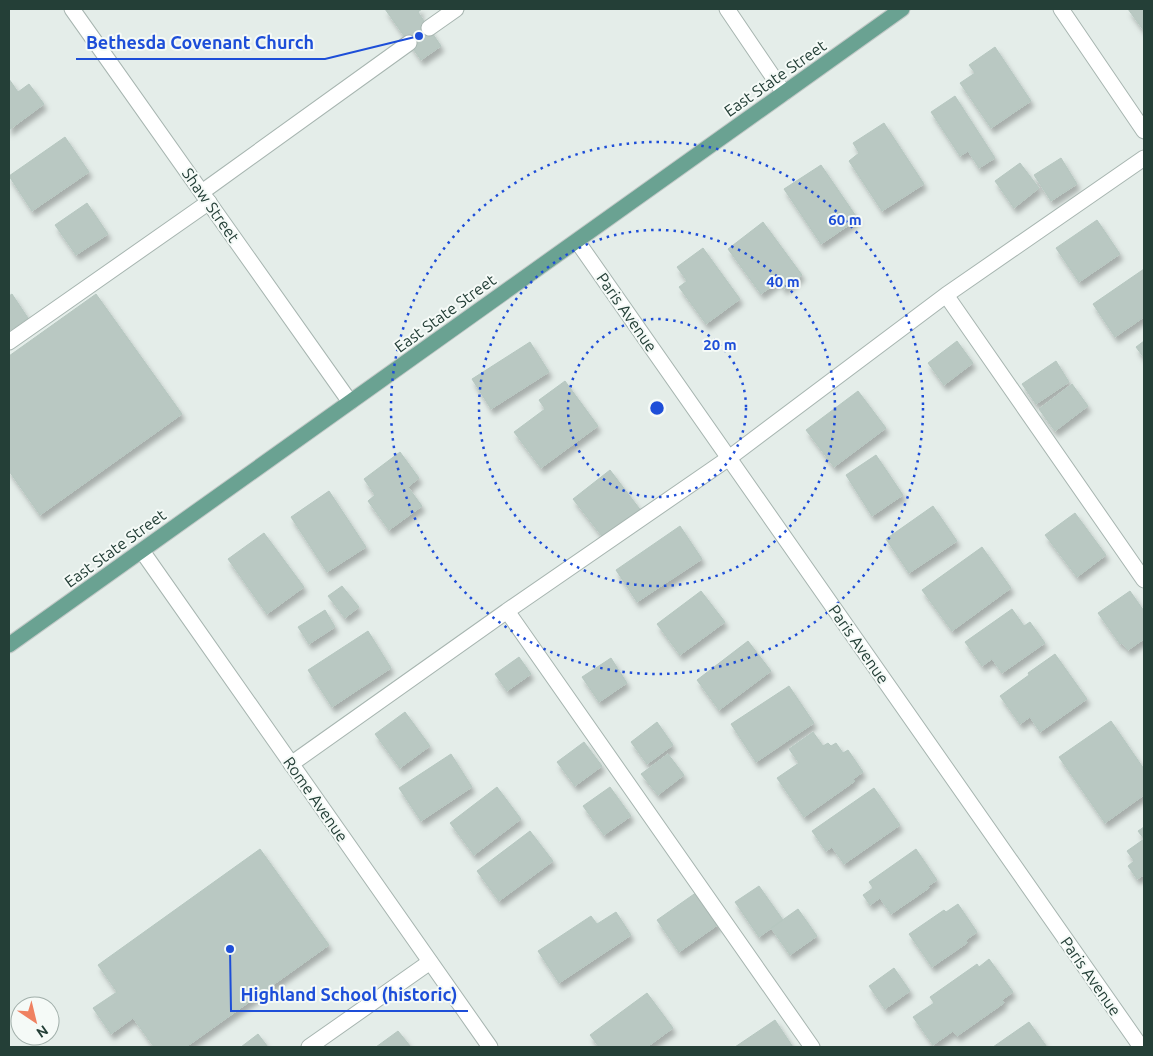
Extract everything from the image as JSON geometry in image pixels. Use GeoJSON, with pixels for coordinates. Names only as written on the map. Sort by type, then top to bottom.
{"type":"FeatureCollection","features":[{"type":"Feature","properties":{"kind":"main road","name":"East State Street"},"geometry":{"type":"LineString","coordinates":[[9,645],[902,9]]}},
{"type":"Feature","properties":{"kind":"street","name":"Shaw Street"},"geometry":{"type":"LineString","coordinates":[[72,9],[350,402]]}},
{"type":"Feature","properties":{"kind":"street"},"geometry":{"type":"LineString","coordinates":[[429,28],[456,9]]}},
{"type":"Feature","properties":{"kind":"street"},"geometry":{"type":"LineString","coordinates":[[727,9],[784,93]]}},
{"type":"Feature","properties":{"kind":"street"},"geometry":{"type":"LineString","coordinates":[[1061,9],[1144,131]]}},
{"type":"Feature","properties":{"kind":"street"},"geometry":{"type":"LineString","coordinates":[[9,342],[409,43]]}},
{"type":"Feature","properties":{"kind":"street"},"geometry":{"type":"LineString","coordinates":[[291,764],[729,458],[946,295],[1144,158]]}},
{"type":"Feature","properties":{"kind":"street","name":"Paris Avenue"},"geometry":{"type":"LineString","coordinates":[[577,240],[1141,1047]]}},
{"type":"Feature","properties":{"kind":"street"},"geometry":{"type":"LineString","coordinates":[[946,295],[1144,580]]}},
{"type":"Feature","properties":{"kind":"street","name":"Rome Avenue"},"geometry":{"type":"LineString","coordinates":[[142,551],[490,1047]]}},
{"type":"Feature","properties":{"kind":"street"},"geometry":{"type":"LineString","coordinates":[[508,611],[812,1047]]}},
{"type":"Feature","properties":{"kind":"street"},"geometry":{"type":"LineString","coordinates":[[309,1047],[430,962]]}},
{"type":"Feature","properties":{"kind":"building"},"geometry":{"type":"Polygon","coordinates":[[[385,9],[422,9],[418,12],[441,46],[421,60],[385,9]]]}},
{"type":"Feature","properties":{"kind":"building"},"geometry":{"type":"Polygon","coordinates":[[[1128,9],[1144,9],[1144,31],[1128,9]]]}},
{"type":"Feature","properties":{"kind":"building"},"geometry":{"type":"Polygon","coordinates":[[[995,47],[1031,101],[991,128],[960,83],[975,73],[969,65],[995,47]]]}},
{"type":"Feature","properties":{"kind":"building"},"geometry":{"type":"Polygon","coordinates":[[[9,79],[18,92],[29,84],[44,104],[9,130],[9,79]]]}},
{"type":"Feature","properties":{"kind":"building"},"geometry":{"type":"Polygon","coordinates":[[[955,96],[995,158],[979,168],[968,151],[960,156],[931,112],[955,96]]]}},
{"type":"Feature","properties":{"kind":"building"},"geometry":{"type":"Polygon","coordinates":[[[884,123],[924,184],[882,211],[849,161],[859,153],[853,143],[884,123]]]}},
{"type":"Feature","properties":{"kind":"building"},"geometry":{"type":"Polygon","coordinates":[[[65,137],[89,172],[32,211],[9,176],[65,137]]]}},
{"type":"Feature","properties":{"kind":"building"},"geometry":{"type":"Polygon","coordinates":[[[1061,158],[1077,184],[1051,201],[1034,175],[1061,158]]]}},
{"type":"Feature","properties":{"kind":"building"},"geometry":{"type":"Polygon","coordinates":[[[1020,163],[1039,188],[1014,208],[995,181],[1020,163]]]}},
{"type":"Feature","properties":{"kind":"building"},"geometry":{"type":"Polygon","coordinates":[[[821,165],[858,219],[821,244],[784,189],[821,165]]]}},
{"type":"Feature","properties":{"kind":"building"},"geometry":{"type":"Polygon","coordinates":[[[87,203],[108,234],[76,255],[55,225],[87,203]]]}},
{"type":"Feature","properties":{"kind":"building"},"geometry":{"type":"Polygon","coordinates":[[[1097,220],[1120,254],[1079,282],[1056,248],[1097,220]]]}},
{"type":"Feature","properties":{"kind":"building"},"geometry":{"type":"Polygon","coordinates":[[[763,222],[802,275],[784,289],[779,281],[761,294],[728,249],[763,222]]]}},
{"type":"Feature","properties":{"kind":"building"},"geometry":{"type":"Polygon","coordinates":[[[703,248],[740,299],[706,324],[679,287],[687,281],[677,267],[703,248]]]}},
{"type":"Feature","properties":{"kind":"building"},"geometry":{"type":"Polygon","coordinates":[[[1144,269],[1144,317],[1115,337],[1093,304],[1144,269]]]}},
{"type":"Feature","properties":{"kind":"building"},"geometry":{"type":"Polygon","coordinates":[[[12,294],[28,318],[9,331],[9,296],[12,294]]]}},
{"type":"Feature","properties":{"kind":"building"},"geometry":{"type":"Polygon","coordinates":[[[96,294],[182,414],[40,515],[9,471],[9,356],[96,294]]]}},
{"type":"Feature","properties":{"kind":"building"},"geometry":{"type":"Polygon","coordinates":[[[957,341],[973,363],[944,385],[928,363],[957,341]]]}},
{"type":"Feature","properties":{"kind":"building"},"geometry":{"type":"Polygon","coordinates":[[[1144,341],[1144,358],[1136,347],[1144,341]]]}},
{"type":"Feature","properties":{"kind":"building"},"geometry":{"type":"Polygon","coordinates":[[[530,342],[549,372],[491,409],[472,379],[530,342]]]}},
{"type":"Feature","properties":{"kind":"building"},"geometry":{"type":"Polygon","coordinates":[[[1056,361],[1069,382],[1036,404],[1022,384],[1056,361]]]}},
{"type":"Feature","properties":{"kind":"building"},"geometry":{"type":"Polygon","coordinates":[[[565,381],[598,426],[541,468],[514,432],[545,409],[539,400],[565,381]]]}},
{"type":"Feature","properties":{"kind":"building"},"geometry":{"type":"Polygon","coordinates":[[[1072,384],[1088,406],[1055,431],[1039,409],[1072,384]]]}},
{"type":"Feature","properties":{"kind":"building"},"geometry":{"type":"Polygon","coordinates":[[[858,391],[886,428],[834,467],[806,430],[858,391]]]}},
{"type":"Feature","properties":{"kind":"building"},"geometry":{"type":"Polygon","coordinates":[[[400,452],[419,478],[408,487],[422,506],[389,530],[368,501],[375,495],[364,479],[400,452]]]}},
{"type":"Feature","properties":{"kind":"building"},"geometry":{"type":"Polygon","coordinates":[[[876,455],[903,495],[872,516],[846,475],[876,455]]]}},
{"type":"Feature","properties":{"kind":"building"},"geometry":{"type":"Polygon","coordinates":[[[610,470],[642,512],[605,540],[573,499],[610,470]]]}},
{"type":"Feature","properties":{"kind":"building"},"geometry":{"type":"Polygon","coordinates":[[[329,491],[366,547],[327,572],[291,517],[329,491]]]}},
{"type":"Feature","properties":{"kind":"building"},"geometry":{"type":"Polygon","coordinates":[[[933,506],[957,541],[909,573],[886,539],[933,506]]]}},
{"type":"Feature","properties":{"kind":"building"},"geometry":{"type":"Polygon","coordinates":[[[1075,513],[1106,555],[1077,577],[1045,535],[1075,513]]]}},
{"type":"Feature","properties":{"kind":"building"},"geometry":{"type":"Polygon","coordinates":[[[680,526],[702,559],[637,602],[616,570],[680,526]]]}},
{"type":"Feature","properties":{"kind":"building"},"geometry":{"type":"Polygon","coordinates":[[[264,533],[304,587],[267,614],[228,559],[264,533]]]}},
{"type":"Feature","properties":{"kind":"building"},"geometry":{"type":"Polygon","coordinates":[[[982,547],[1011,588],[952,631],[922,590],[982,547]]]}},
{"type":"Feature","properties":{"kind":"building"},"geometry":{"type":"Polygon","coordinates":[[[342,586],[359,607],[345,618],[328,596],[342,586]]]}},
{"type":"Feature","properties":{"kind":"building"},"geometry":{"type":"Polygon","coordinates":[[[701,591],[725,622],[680,655],[657,624],[701,591]]]}},
{"type":"Feature","properties":{"kind":"building"},"geometry":{"type":"Polygon","coordinates":[[[1130,591],[1144,611],[1144,639],[1128,650],[1122,643],[1120,644],[1098,613],[1130,591]]]}},
{"type":"Feature","properties":{"kind":"building"},"geometry":{"type":"Polygon","coordinates":[[[1012,609],[1024,626],[1030,622],[1045,643],[1002,673],[992,659],[982,666],[965,642],[1012,609]]]}},
{"type":"Feature","properties":{"kind":"building"},"geometry":{"type":"Polygon","coordinates":[[[325,610],[335,627],[309,644],[298,627],[325,610]]]}},
{"type":"Feature","properties":{"kind":"building"},"geometry":{"type":"Polygon","coordinates":[[[368,631],[391,668],[332,707],[308,670],[368,631]]]}},
{"type":"Feature","properties":{"kind":"building"},"geometry":{"type":"Polygon","coordinates":[[[748,641],[771,671],[719,710],[697,680],[748,641]]]}},
{"type":"Feature","properties":{"kind":"building"},"geometry":{"type":"Polygon","coordinates":[[[1055,654],[1087,699],[1040,732],[1030,717],[1020,724],[1000,696],[1055,654]]]}},
{"type":"Feature","properties":{"kind":"building"},"geometry":{"type":"Polygon","coordinates":[[[519,657],[531,674],[507,691],[495,674],[519,657]]]}},
{"type":"Feature","properties":{"kind":"building"},"geometry":{"type":"Polygon","coordinates":[[[611,658],[627,683],[599,702],[582,677],[611,658]]]}},
{"type":"Feature","properties":{"kind":"building"},"geometry":{"type":"Polygon","coordinates":[[[789,686],[814,723],[756,762],[731,724],[789,686]]]}},
{"type":"Feature","properties":{"kind":"building"},"geometry":{"type":"Polygon","coordinates":[[[405,712],[430,746],[400,768],[375,734],[405,712]]]}},
{"type":"Feature","properties":{"kind":"building"},"geometry":{"type":"Polygon","coordinates":[[[1111,721],[1144,769],[1144,795],[1105,823],[1059,757],[1111,721]]]}},
{"type":"Feature","properties":{"kind":"building"},"geometry":{"type":"Polygon","coordinates":[[[657,722],[673,745],[647,764],[631,742],[657,722]]]}},
{"type":"Feature","properties":{"kind":"building"},"geometry":{"type":"Polygon","coordinates":[[[813,732],[823,746],[828,743],[831,746],[836,743],[843,753],[848,750],[863,772],[853,779],[855,781],[804,817],[777,778],[799,763],[789,749],[813,732]]]}},
{"type":"Feature","properties":{"kind":"building"},"geometry":{"type":"Polygon","coordinates":[[[584,742],[602,766],[575,786],[557,762],[584,742]]]}},
{"type":"Feature","properties":{"kind":"building"},"geometry":{"type":"Polygon","coordinates":[[[451,754],[472,787],[421,821],[399,788],[451,754]]]}},
{"type":"Feature","properties":{"kind":"building"},"geometry":{"type":"Polygon","coordinates":[[[668,754],[684,775],[658,795],[641,774],[668,754]]]}},
{"type":"Feature","properties":{"kind":"building"},"geometry":{"type":"Polygon","coordinates":[[[497,787],[521,819],[474,855],[450,823],[497,787]]]}},
{"type":"Feature","properties":{"kind":"building"},"geometry":{"type":"Polygon","coordinates":[[[610,787],[631,816],[604,835],[583,806],[610,787]]]}},
{"type":"Feature","properties":{"kind":"building"},"geometry":{"type":"Polygon","coordinates":[[[874,788],[900,825],[844,864],[832,847],[826,851],[812,831],[874,788]]]}},
{"type":"Feature","properties":{"kind":"building"},"geometry":{"type":"Polygon","coordinates":[[[1144,827],[1144,839],[1138,831],[1144,827]]]}},
{"type":"Feature","properties":{"kind":"building"},"geometry":{"type":"Polygon","coordinates":[[[530,831],[553,861],[499,901],[477,871],[530,831]]]}},
{"type":"Feature","properties":{"kind":"building"},"geometry":{"type":"Polygon","coordinates":[[[1144,839],[1144,875],[1137,879],[1128,866],[1134,861],[1127,851],[1144,839]]]}},
{"type":"Feature","properties":{"kind":"building"},"geometry":{"type":"Polygon","coordinates":[[[260,849],[329,945],[186,1047],[154,1047],[133,1018],[111,1034],[93,1008],[117,992],[98,965],[260,849]]]}},
{"type":"Feature","properties":{"kind":"building"},"geometry":{"type":"Polygon","coordinates":[[[916,849],[937,880],[928,886],[929,888],[891,914],[880,898],[870,905],[863,895],[873,888],[869,882],[916,849]]]}},
{"type":"Feature","properties":{"kind":"building"},"geometry":{"type":"Polygon","coordinates":[[[759,886],[783,920],[759,937],[735,902],[759,886]]]}},
{"type":"Feature","properties":{"kind":"building"},"geometry":{"type":"Polygon","coordinates":[[[697,892],[719,924],[679,952],[657,920],[697,892]]]}},
{"type":"Feature","properties":{"kind":"building"},"geometry":{"type":"Polygon","coordinates":[[[958,904],[977,932],[966,940],[967,943],[932,967],[909,934],[944,910],[946,912],[958,904]]]}},
{"type":"Feature","properties":{"kind":"building"},"geometry":{"type":"Polygon","coordinates":[[[798,909],[817,936],[790,955],[771,928],[798,909]]]}},
{"type":"Feature","properties":{"kind":"building"},"geometry":{"type":"Polygon","coordinates":[[[616,912],[631,935],[559,983],[538,951],[591,916],[597,924],[616,912]]]}},
{"type":"Feature","properties":{"kind":"building"},"geometry":{"type":"Polygon","coordinates":[[[989,959],[1013,992],[1002,1000],[1004,1003],[957,1036],[953,1031],[933,1045],[913,1017],[934,1003],[930,997],[977,964],[979,967],[989,959]]]}},
{"type":"Feature","properties":{"kind":"building"},"geometry":{"type":"Polygon","coordinates":[[[894,968],[910,991],[885,1009],[869,986],[894,968]]]}},
{"type":"Feature","properties":{"kind":"building"},"geometry":{"type":"Polygon","coordinates":[[[647,993],[673,1028],[647,1047],[599,1047],[590,1035],[647,993]]]}},
{"type":"Feature","properties":{"kind":"building"},"geometry":{"type":"Polygon","coordinates":[[[775,1020],[793,1047],[735,1047],[775,1020]]]}},
{"type":"Feature","properties":{"kind":"building"},"geometry":{"type":"Polygon","coordinates":[[[1029,1022],[1047,1047],[993,1047],[1029,1022]]]}},
{"type":"Feature","properties":{"kind":"building"},"geometry":{"type":"Polygon","coordinates":[[[398,1031],[411,1047],[376,1047],[398,1031]]]}},
{"type":"Feature","properties":{"kind":"building"},"geometry":{"type":"Polygon","coordinates":[[[258,1034],[268,1047],[241,1047],[258,1034]]]}},
{"type":"Feature","properties":{"kind":"place","name":"Bethesda Covenant Church"},"geometry":{"type":"Point","coordinates":[419,36]}},
{"type":"Feature","properties":{"kind":"place","name":"Highland School (historic)"},"geometry":{"type":"Point","coordinates":[230,949]}}]}
